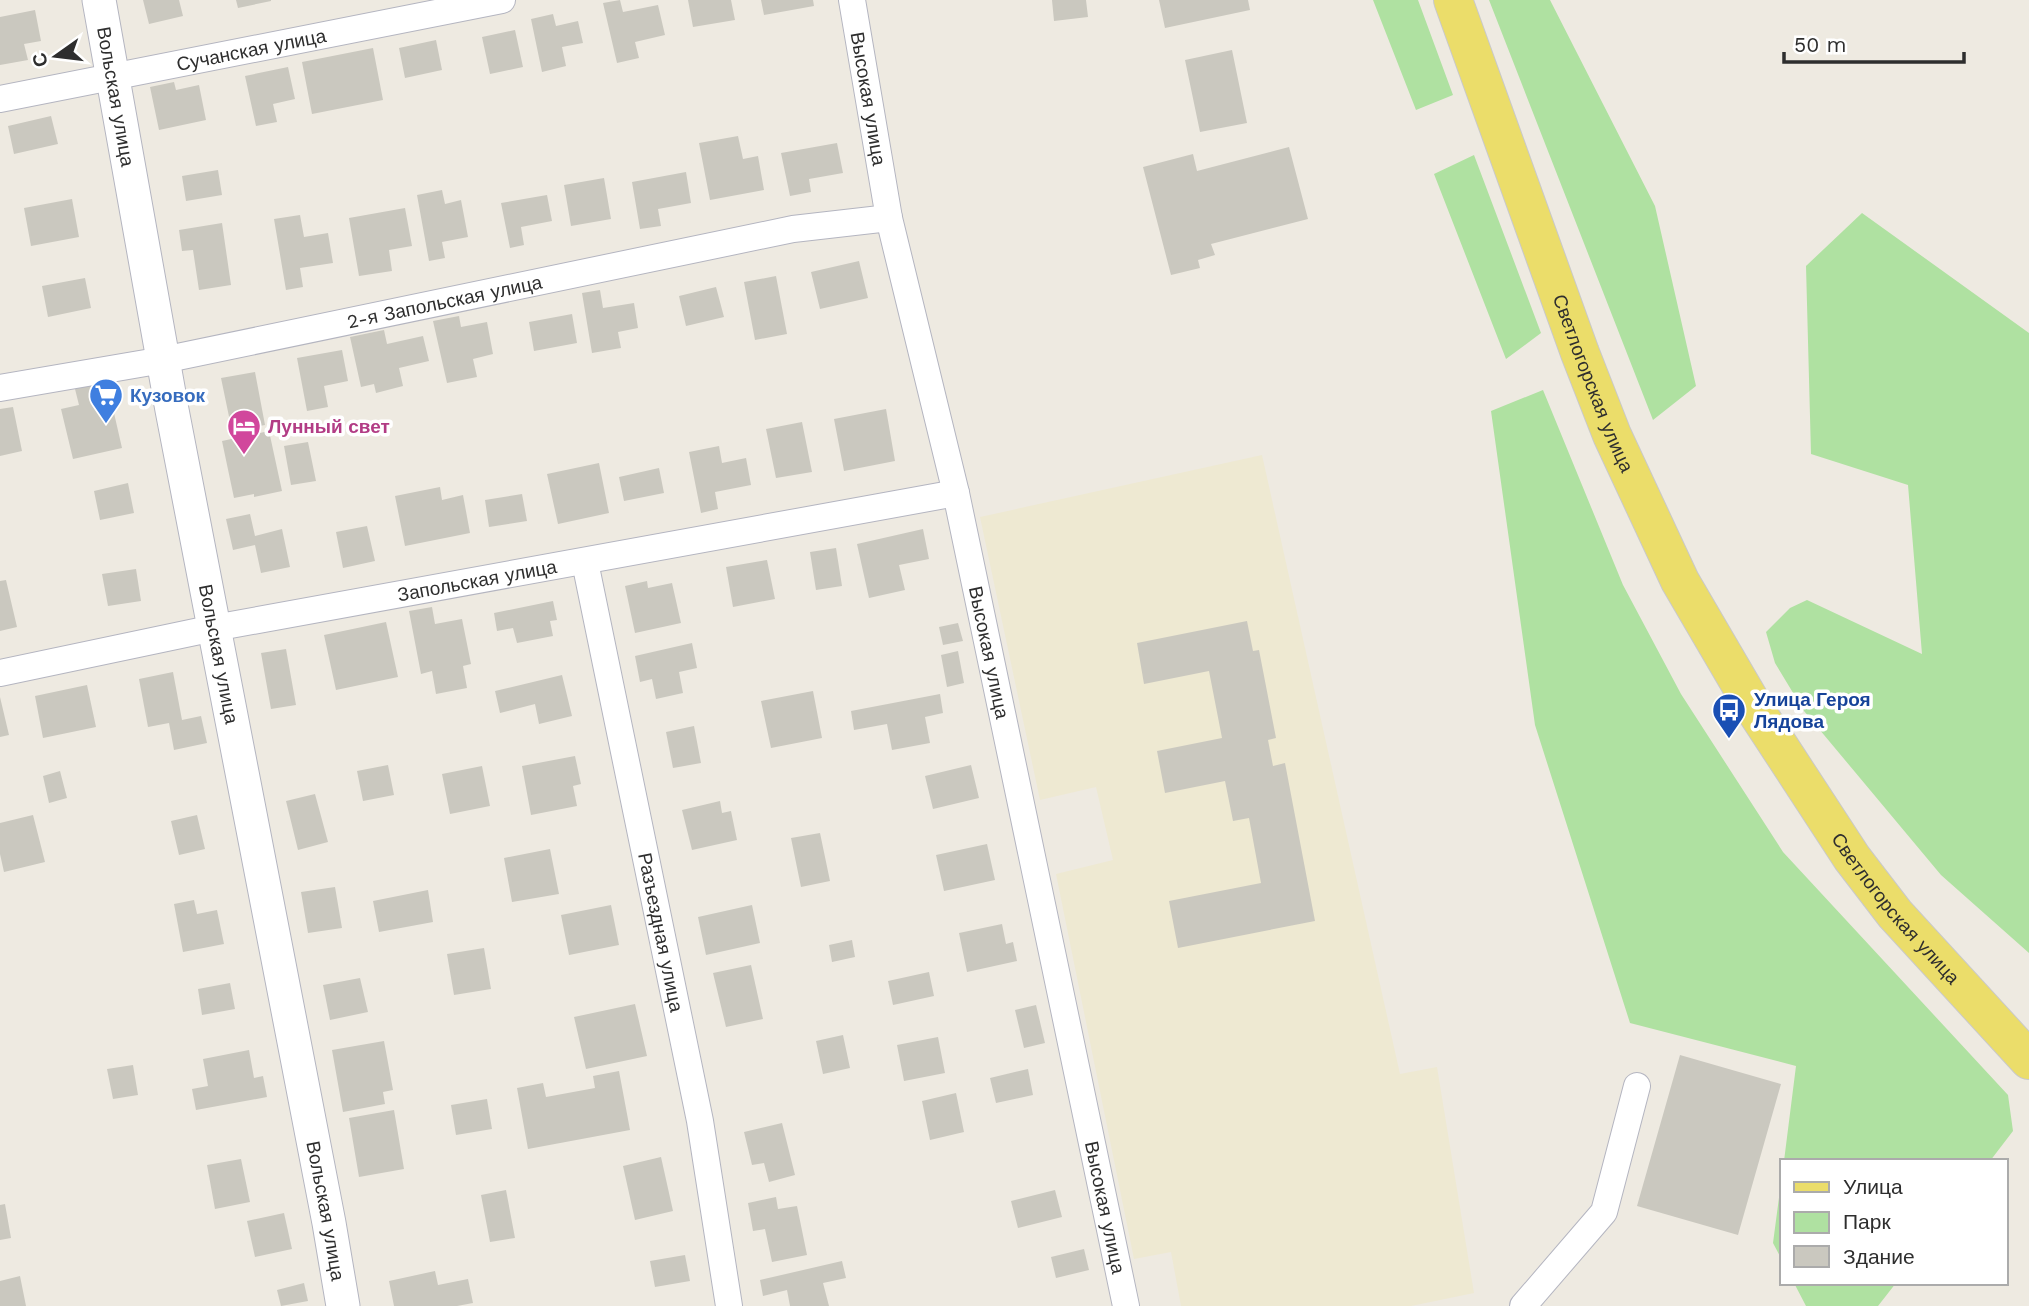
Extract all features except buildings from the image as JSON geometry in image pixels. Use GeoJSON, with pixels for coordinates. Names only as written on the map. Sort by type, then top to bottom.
{"type":"FeatureCollection","features":[{"type":"Feature","properties":{"kind":"main road","name":"Светлогорская улица"},"geometry":{"type":"LineString","coordinates":[[1453,0],[1612,435],[1680,581],[1716,646],[1852,858],[1895,914],[2029,1060]]}},
{"type":"Feature","properties":{"kind":"main road","name":"Светлогорская улица"},"geometry":{"type":"LineString","coordinates":[[1777,744],[1850,830],[2029,1027]]}},
{"type":"Feature","properties":{"kind":"street","name":"Вольская улица"},"geometry":{"type":"LineString","coordinates":[[99,0],[163,360],[343,1306]]}},
{"type":"Feature","properties":{"kind":"street","name":"Сучанская улица"},"geometry":{"type":"LineString","coordinates":[[0,99],[502,0]]}},
{"type":"Feature","properties":{"kind":"street","name":"Высокая улица"},"geometry":{"type":"LineString","coordinates":[[852,0],[889,218],[957,493],[1126,1306]]}},
{"type":"Feature","properties":{"kind":"street","name":"2-я Запольская улица"},"geometry":{"type":"LineString","coordinates":[[0,388],[163,360],[793,229],[889,218]]}},
{"type":"Feature","properties":{"kind":"street","name":"Запольская улица"},"geometry":{"type":"LineString","coordinates":[[0,673],[214,628],[957,493]]}},
{"type":"Feature","properties":{"kind":"street","name":"Разъездная улица"},"geometry":{"type":"LineString","coordinates":[[585,562],[700,1121],[729,1306]]}},
{"type":"Feature","properties":{"kind":"street"},"geometry":{"type":"LineString","coordinates":[[1523,1306],[1604,1212],[1637,1086]]}},
{"type":"Feature","properties":{"kind":"shaded area"},"geometry":{"type":"Polygon","coordinates":[[[1262,455],[1400,1074],[1437,1067],[1474,1293],[1411,1306],[1181,1306],[1171,1252],[1134,1259],[1056,874],[1113,860],[1096,787],[1040,800],[980,517],[1262,455]]]}},
{"type":"Feature","properties":{"kind":"green space"},"geometry":{"type":"Polygon","coordinates":[[[1373,0],[1418,0],[1453,95],[1416,110],[1373,0]]]}},
{"type":"Feature","properties":{"kind":"green space"},"geometry":{"type":"Polygon","coordinates":[[[1489,0],[1550,0],[1655,206],[1696,386],[1653,420],[1489,0]]]}},
{"type":"Feature","properties":{"kind":"green space"},"geometry":{"type":"Polygon","coordinates":[[[1474,155],[1541,333],[1506,359],[1434,174],[1474,155]]]}},
{"type":"Feature","properties":{"kind":"green space"},"geometry":{"type":"Polygon","coordinates":[[[1862,213],[2029,333],[2029,953],[1941,875],[1804,711],[1775,663],[1766,632],[1790,608],[1807,600],[1922,654],[1908,485],[1811,454],[1806,266],[1862,213]]]}},
{"type":"Feature","properties":{"kind":"green space"},"geometry":{"type":"Polygon","coordinates":[[[1543,390],[1623,585],[1681,694],[1783,852],[2008,1095],[2013,1131],[1992,1159],[1784,1159],[1796,1066],[1630,1023],[1535,725],[1491,411],[1543,390]]]}},
{"type":"Feature","properties":{"kind":"green space"},"geometry":{"type":"Polygon","coordinates":[[[1780,1190],[1780,1256],[1773,1243],[1780,1190]]]}},
{"type":"Feature","properties":{"kind":"green space"},"geometry":{"type":"Polygon","coordinates":[[[1795,1285],[1894,1285],[1878,1306],[1806,1306],[1795,1285]]]}},
{"type":"Feature","properties":{"kind":"place","name":"Кузовок"},"geometry":{"type":"Point","coordinates":[106,425]}},
{"type":"Feature","properties":{"kind":"place","name":"Лунный свет"},"geometry":{"type":"Point","coordinates":[244,456]}},
{"type":"Feature","properties":{"kind":"place","name":"Улица Героя Лядова"},"geometry":{"type":"Point","coordinates":[1729,740]}}]}
